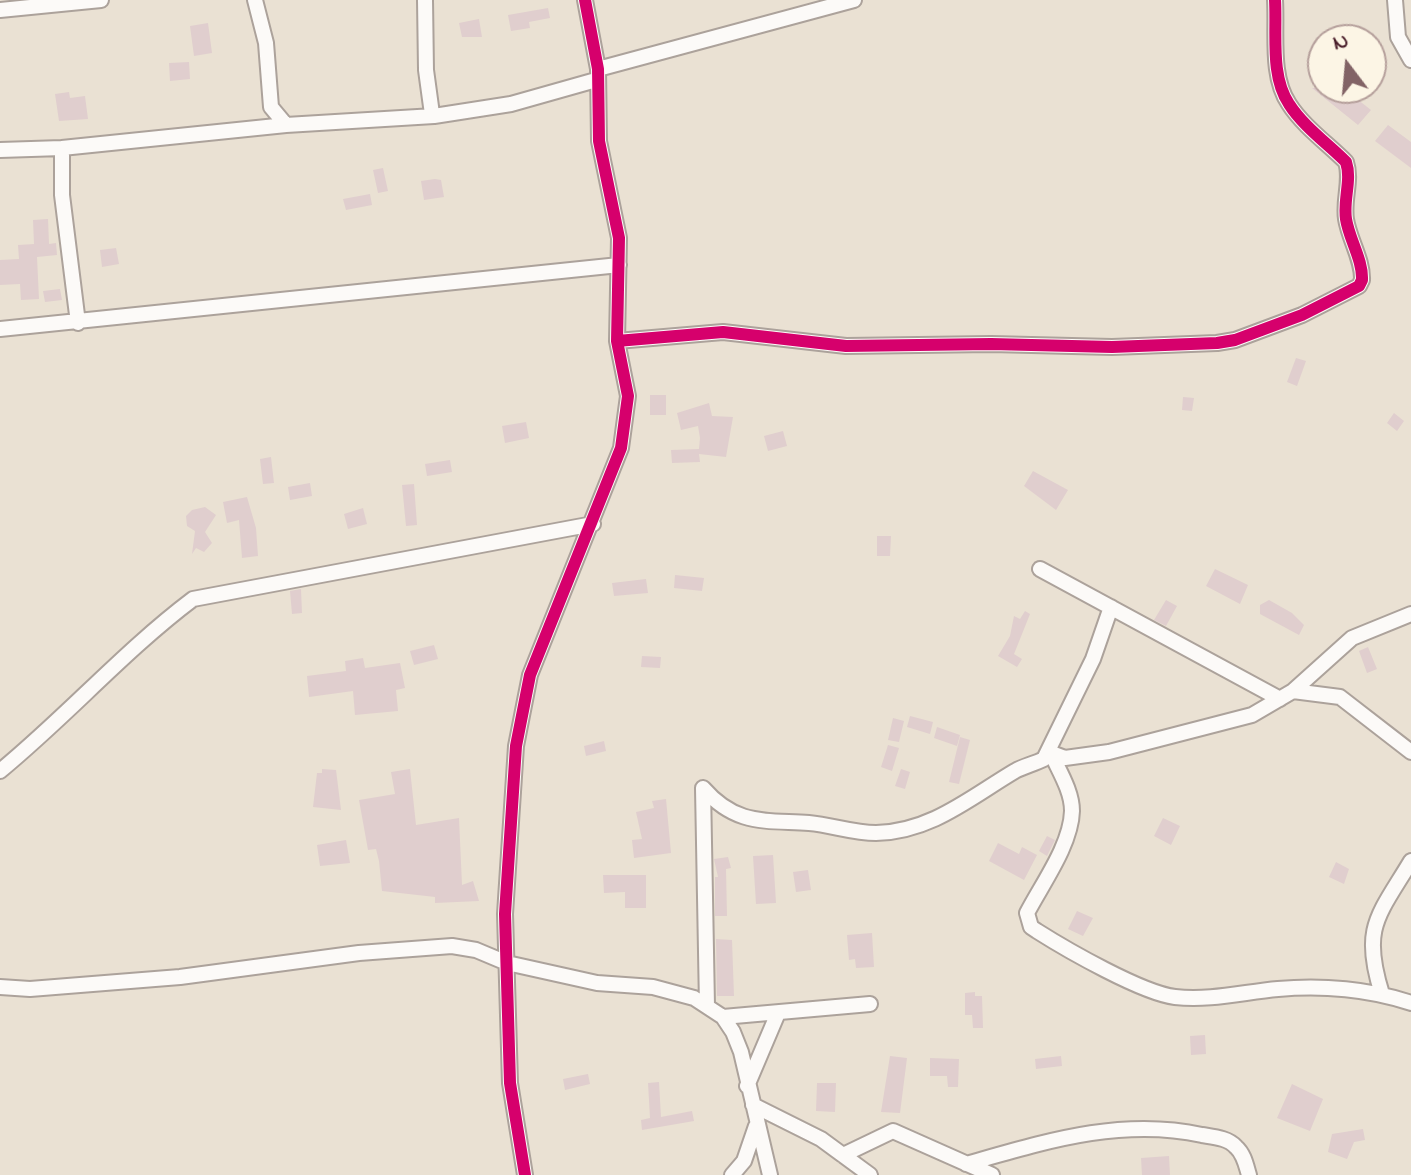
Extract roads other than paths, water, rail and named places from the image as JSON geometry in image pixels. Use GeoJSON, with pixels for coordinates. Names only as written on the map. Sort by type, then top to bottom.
{"type":"FeatureCollection","features":[{"type":"Feature","properties":{"kind":"street"},"geometry":{"type":"LineString","coordinates":[[0,10],[101,0]]}},
{"type":"Feature","properties":{"kind":"street"},"geometry":{"type":"LineString","coordinates":[[255,0],[266,43],[271,107],[286,125]]}},
{"type":"Feature","properties":{"kind":"street"},"geometry":{"type":"LineString","coordinates":[[425,0],[426,70],[432,114]]}},
{"type":"Feature","properties":{"kind":"street"},"geometry":{"type":"LineString","coordinates":[[525,1175],[518,1148],[510,1083],[505,914],[516,746],[527,689],[621,448],[628,396],[617,341],[619,238],[599,141],[597,74],[585,0]]}},
{"type":"Feature","properties":{"kind":"street"},"geometry":{"type":"LineString","coordinates":[[0,150],[62,148],[511,104],[597,74],[854,0]]}},
{"type":"Feature","properties":{"kind":"street"},"geometry":{"type":"LineString","coordinates":[[617,341],[723,332],[846,346],[991,344],[1112,347],[1217,343],[1269,329],[1334,299],[1359,286],[1362,280],[1346,218],[1345,195],[1350,173],[1346,162],[1290,106],[1282,92],[1278,74],[1275,0]]}},
{"type":"Feature","properties":{"kind":"street"},"geometry":{"type":"LineString","coordinates":[[1395,0],[1398,37],[1411,60]]}},
{"type":"Feature","properties":{"kind":"street"},"geometry":{"type":"LineString","coordinates":[[62,148],[62,195],[78,323]]}},
{"type":"Feature","properties":{"kind":"street"},"geometry":{"type":"LineString","coordinates":[[0,329],[619,265]]}},
{"type":"Feature","properties":{"kind":"street"},"geometry":{"type":"LineString","coordinates":[[0,771],[43,736],[144,637],[193,599],[593,524]]}},
{"type":"Feature","properties":{"kind":"street"},"geometry":{"type":"LineString","coordinates":[[1040,569],[1287,695],[1340,697],[1411,752]]}},
{"type":"Feature","properties":{"kind":"street"},"geometry":{"type":"LineString","coordinates":[[707,1006],[703,788],[715,802],[749,820],[773,824],[808,823],[878,833],[908,828],[961,808],[1017,770],[1044,759],[1049,753],[1093,659],[1111,607]]}},
{"type":"Feature","properties":{"kind":"street"},"geometry":{"type":"LineString","coordinates":[[1049,753],[1065,758],[1109,752],[1252,715],[1287,695],[1352,638],[1411,614]]}},
{"type":"Feature","properties":{"kind":"street"},"geometry":{"type":"LineString","coordinates":[[1049,753],[1065,782],[1072,811],[1067,835],[1027,913],[1031,927],[1151,990],[1176,997],[1240,997],[1294,988],[1382,994],[1411,1003]]}},
{"type":"Feature","properties":{"kind":"street"},"geometry":{"type":"LineString","coordinates":[[1382,994],[1372,956],[1374,924],[1411,861]]}},
{"type":"Feature","properties":{"kind":"street"},"geometry":{"type":"LineString","coordinates":[[0,987],[30,989],[180,977],[359,953],[452,946],[476,950],[507,963],[597,983],[653,987],[694,998],[723,1017],[741,1052],[770,1175]]}},
{"type":"Feature","properties":{"kind":"street"},"geometry":{"type":"LineString","coordinates":[[723,1017],[870,1004]]}},
{"type":"Feature","properties":{"kind":"street"},"geometry":{"type":"LineString","coordinates":[[747,1086],[778,1013]]}},
{"type":"Feature","properties":{"kind":"street"},"geometry":{"type":"LineString","coordinates":[[753,1105],[821,1139],[870,1175]]}},
{"type":"Feature","properties":{"kind":"street"},"geometry":{"type":"LineString","coordinates":[[732,1175],[744,1161],[756,1126]]}},
{"type":"Feature","properties":{"kind":"street"},"geometry":{"type":"LineString","coordinates":[[966,1164],[1062,1137],[1134,1128],[1173,1128],[1227,1140],[1242,1155],[1249,1175]]}},
{"type":"Feature","properties":{"kind":"street"},"geometry":{"type":"LineString","coordinates":[[843,1155],[893,1131],[992,1175]]}}]}
